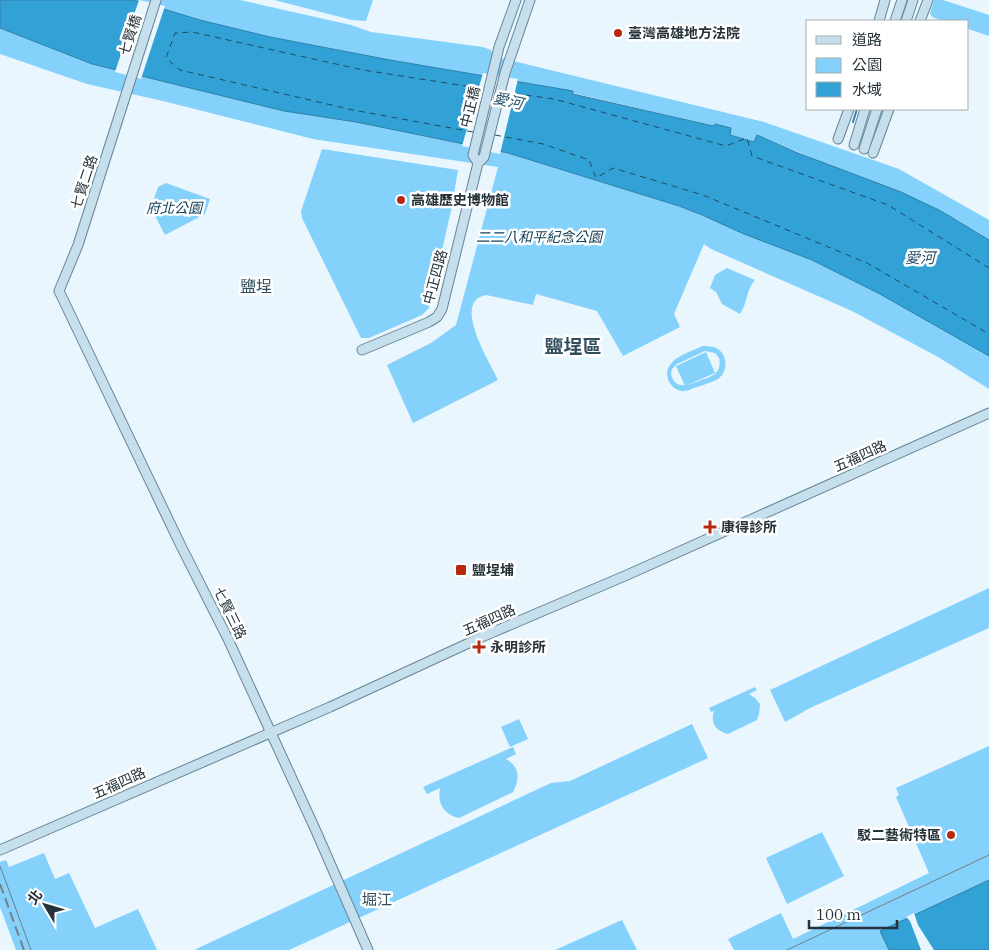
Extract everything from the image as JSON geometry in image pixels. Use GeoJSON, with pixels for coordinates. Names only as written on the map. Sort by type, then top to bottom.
{"type":"FeatureCollection","features":[{"type":"Feature","properties":{"kind":"street","name":"七賢橋"},"geometry":{"type":"LineString","coordinates":[[130,79],[156,0]]}},
{"type":"Feature","properties":{"kind":"street","name":"中正橋"},"geometry":{"type":"LineString","coordinates":[[478,163],[473,155],[474,150],[499,47],[516,0]]}},
{"type":"Feature","properties":{"kind":"street","name":"中正橋"},"geometry":{"type":"LineString","coordinates":[[485,152],[505,73],[530,0]]}},
{"type":"Feature","properties":{"kind":"street"},"geometry":{"type":"LineString","coordinates":[[879,20],[886,0]]}},
{"type":"Feature","properties":{"kind":"street"},"geometry":{"type":"LineString","coordinates":[[895,20],[902,0]]}},
{"type":"Feature","properties":{"kind":"street"},"geometry":{"type":"LineString","coordinates":[[906,20],[913,0]]}},
{"type":"Feature","properties":{"kind":"street"},"geometry":{"type":"LineString","coordinates":[[920,20],[928,0]]}},
{"type":"Feature","properties":{"kind":"street","name":"七賢二路"},"geometry":{"type":"LineString","coordinates":[[59,292],[78,245],[130,79]]}},
{"type":"Feature","properties":{"kind":"street"},"geometry":{"type":"LineString","coordinates":[[838,139],[849,110]]}},
{"type":"Feature","properties":{"kind":"street"},"geometry":{"type":"LineString","coordinates":[[854,145],[866,110]]}},
{"type":"Feature","properties":{"kind":"street"},"geometry":{"type":"LineString","coordinates":[[864,149],[877,110]]}},
{"type":"Feature","properties":{"kind":"street"},"geometry":{"type":"LineString","coordinates":[[873,153],[889,110]]}},
{"type":"Feature","properties":{"kind":"street","name":"中正四路"},"geometry":{"type":"LineString","coordinates":[[362,350],[437,317],[442,309],[478,163],[484,157],[485,152]]}},
{"type":"Feature","properties":{"kind":"street","name":"七賢三路"},"geometry":{"type":"LineString","coordinates":[[59,292],[181,546],[228,639],[316,830],[368,950]]}},
{"type":"Feature","properties":{"kind":"street","name":"五福四路"},"geometry":{"type":"LineString","coordinates":[[0,850],[271,733],[486,635],[622,578],[989,414]]}},
{"type":"Feature","properties":{"kind":"green space"},"geometry":{"type":"Polygon","coordinates":[[[134,0],[240,0],[351,25],[371,32],[483,47],[491,50],[493,56],[764,122],[899,169],[989,220],[989,240],[941,211],[757,135],[754,142],[729,135],[730,128],[715,124],[713,126],[573,93],[572,91],[390,60],[270,37],[200,20],[134,0]]]}},
{"type":"Feature","properties":{"kind":"green space"},"geometry":{"type":"Polygon","coordinates":[[[274,0],[373,0],[366,21],[352,20],[274,0]]]}},
{"type":"Feature","properties":{"kind":"green space"},"geometry":{"type":"Polygon","coordinates":[[[934,0],[943,0],[989,15],[989,36],[969,29],[969,20],[941,20],[932,17],[930,13],[934,0]]]}},
{"type":"Feature","properties":{"kind":"green space","name":"二二八和平紀念公園"},"geometry":{"type":"Polygon","coordinates":[[[0,28],[92,64],[284,111],[356,122],[508,153],[696,212],[835,270],[946,330],[989,356],[989,389],[938,357],[852,311],[711,249],[704,244],[674,314],[680,327],[623,356],[597,311],[536,294],[533,305],[486,295],[476,300],[472,308],[472,320],[481,347],[498,380],[413,423],[387,365],[431,343],[456,325],[498,167],[313,139],[87,84],[0,54],[0,28]]]}},
{"type":"Feature","properties":{"kind":"green space"},"geometry":{"type":"Polygon","coordinates":[[[322,149],[458,170],[452,206],[429,308],[422,315],[369,338],[361,338],[302,218],[301,211],[322,149]]]}},
{"type":"Feature","properties":{"kind":"green space","name":"府北公園"},"geometry":{"type":"Polygon","coordinates":[[[166,183],[210,199],[205,214],[165,235],[151,208],[158,187],[166,183]]]}},
{"type":"Feature","properties":{"kind":"green space"},"geometry":{"type":"Polygon","coordinates":[[[727,268],[755,280],[740,314],[722,304],[716,292],[710,288],[715,275],[727,268]]]}},
{"type":"Feature","properties":{"kind":"green space"},"geometry":{"type":"Polygon","coordinates":[[[703,346],[716,348],[721,352],[726,364],[724,372],[718,379],[689,390],[684,391],[674,388],[667,375],[670,365],[685,354],[703,346]],[[705,351],[677,364],[672,369],[673,379],[679,385],[683,385],[692,384],[713,375],[717,372],[720,364],[719,358],[715,353],[705,351]]]}},
{"type":"Feature","properties":{"kind":"green space"},"geometry":{"type":"Polygon","coordinates":[[[706,352],[715,373],[685,386],[676,366],[706,352]]]}},
{"type":"Feature","properties":{"kind":"green space"},"geometry":{"type":"Polygon","coordinates":[[[989,588],[989,628],[810,708],[785,722],[770,690],[989,588]]]}},
{"type":"Feature","properties":{"kind":"green space"},"geometry":{"type":"Polygon","coordinates":[[[755,687],[757,690],[749,694],[760,704],[757,720],[728,734],[717,729],[713,719],[714,711],[711,712],[709,708],[755,687]]]}},
{"type":"Feature","properties":{"kind":"green space"},"geometry":{"type":"Polygon","coordinates":[[[519,719],[528,739],[510,747],[501,727],[519,719]]]}},
{"type":"Feature","properties":{"kind":"green space"},"geometry":{"type":"Polygon","coordinates":[[[692,724],[708,758],[289,950],[194,950],[551,783],[570,781],[692,724]]]}},
{"type":"Feature","properties":{"kind":"green space","name":"駁二藝術特區"},"geometry":{"type":"Polygon","coordinates":[[[989,746],[989,880],[881,931],[889,950],[734,950],[728,939],[781,913],[793,939],[929,873],[896,797],[899,795],[896,788],[989,746]]]}},
{"type":"Feature","properties":{"kind":"green space"},"geometry":{"type":"Polygon","coordinates":[[[513,747],[516,754],[506,759],[514,766],[518,778],[513,792],[459,818],[449,814],[443,808],[439,794],[440,788],[427,794],[423,787],[513,747]]]}},
{"type":"Feature","properties":{"kind":"green space"},"geometry":{"type":"Polygon","coordinates":[[[822,832],[844,876],[787,904],[766,858],[822,832]]]}},
{"type":"Feature","properties":{"kind":"green space"},"geometry":{"type":"Polygon","coordinates":[[[44,853],[55,879],[69,873],[95,928],[138,909],[157,950],[16,950],[0,907],[0,862],[6,860],[9,867],[44,853]]]}},
{"type":"Feature","properties":{"kind":"green space"},"geometry":{"type":"Polygon","coordinates":[[[622,920],[637,950],[555,950],[622,920]]]}},
{"type":"Feature","properties":{"kind":"water","name":"愛河"},"geometry":{"type":"Polygon","coordinates":[[[0,0],[134,0],[200,20],[270,37],[390,60],[573,91],[573,94],[713,126],[715,124],[731,128],[730,135],[754,142],[757,135],[798,153],[901,192],[941,211],[989,240],[989,356],[880,294],[812,260],[679,206],[508,153],[356,122],[284,111],[92,64],[0,28],[0,0]]]}},
{"type":"Feature","properties":{"kind":"water"},"geometry":{"type":"Polygon","coordinates":[[[989,880],[989,950],[889,950],[880,931],[989,880]]]}},
{"type":"Feature","properties":{"kind":"pier"},"geometry":{"type":"Polygon","coordinates":[[[139,0],[165,6],[141,79],[115,72],[139,0]]]}},
{"type":"Feature","properties":{"kind":"pier"},"geometry":{"type":"Polygon","coordinates":[[[483,73],[518,79],[500,154],[462,146],[483,73]]]}},
{"type":"Feature","properties":{"kind":"pier"},"geometry":{"type":"Polygon","coordinates":[[[914,913],[918,925],[934,950],[921,950],[910,921],[906,917],[914,913]]]}},
{"type":"Feature","properties":{"kind":"waterway"},"geometry":{"type":"LineString","coordinates":[[853,122],[857,110]]}},
{"type":"Feature","properties":{"kind":"ferry route"},"geometry":{"type":"LineString","coordinates":[[473,132],[353,110],[180,70],[166,58],[175,33],[192,32],[363,70],[485,89]]}},
{"type":"Feature","properties":{"kind":"ferry route"},"geometry":{"type":"LineString","coordinates":[[504,92],[554,99],[726,146],[747,138],[752,156],[888,205],[989,268]]}},
{"type":"Feature","properties":{"kind":"ferry route"},"geometry":{"type":"LineString","coordinates":[[495,135],[543,144],[589,160],[596,178],[613,168],[703,195],[867,263],[989,334]]}},
{"type":"Feature","properties":{"kind":"tram line"},"geometry":{"type":"LineString","coordinates":[[787,950],[989,855]]}},
{"type":"Feature","properties":{"kind":"tram line"},"geometry":{"type":"LineString","coordinates":[[0,866],[31,950]]}},
{"type":"Feature","properties":{"kind":"railway"},"geometry":{"type":"LineString","coordinates":[[0,884],[24,950]]}},
{"type":"Feature","properties":{"kind":"place","name":"臺灣高雄地方法院"},"geometry":{"type":"Point","coordinates":[618,33]}},
{"type":"Feature","properties":{"kind":"place","name":"高雄歷史博物館"},"geometry":{"type":"Point","coordinates":[401,200]}},
{"type":"Feature","properties":{"kind":"place","name":"康得診所"},"geometry":{"type":"Point","coordinates":[710,527]}},
{"type":"Feature","properties":{"kind":"place","name":"鹽埕埔"},"geometry":{"type":"Point","coordinates":[461,570]}},
{"type":"Feature","properties":{"kind":"place","name":"永明診所"},"geometry":{"type":"Point","coordinates":[479,647]}},
{"type":"Feature","properties":{"kind":"place","name":"駁二藝術特區"},"geometry":{"type":"Point","coordinates":[951,835]}},
{"type":"Feature","properties":{"kind":"district","name":"鹽埕"},"geometry":{"type":"Point","coordinates":[256,286]}},
{"type":"Feature","properties":{"kind":"district","name":"鹽埕區"},"geometry":{"type":"Point","coordinates":[573,346]}},
{"type":"Feature","properties":{"kind":"district","name":"堀江"},"geometry":{"type":"Point","coordinates":[377,900]}}]}
